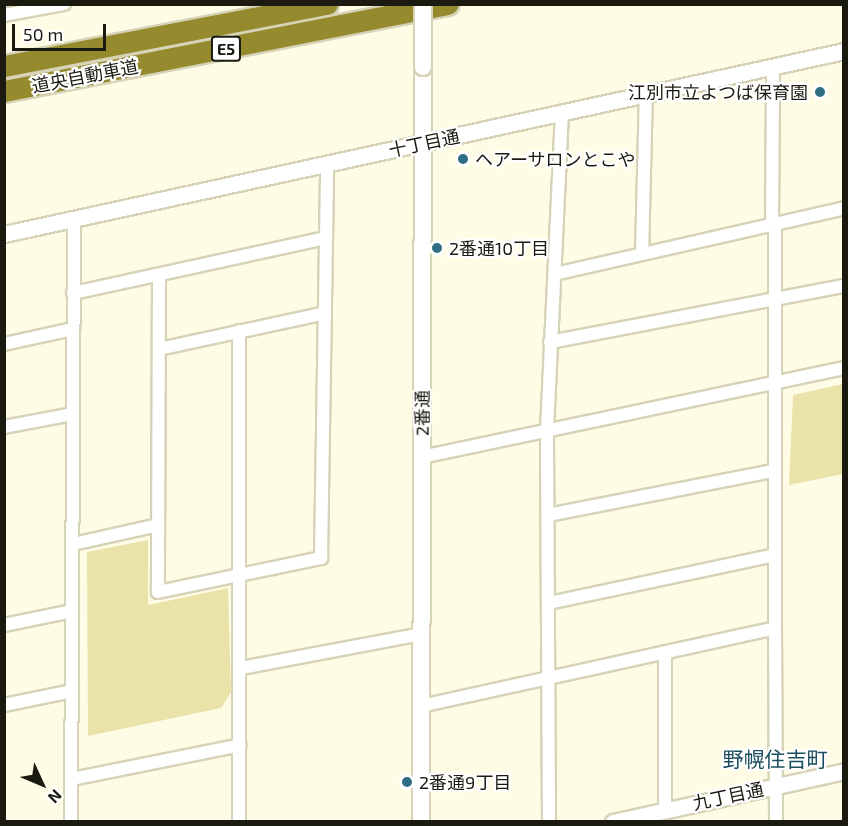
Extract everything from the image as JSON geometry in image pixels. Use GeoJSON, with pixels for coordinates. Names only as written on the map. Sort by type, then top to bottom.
{"type":"FeatureCollection","features":[{"type":"Feature","properties":{"kind":"highway","name":"道央自動車道"},"geometry":{"type":"LineString","coordinates":[[4,66],[327,4]]}},
{"type":"Feature","properties":{"kind":"highway","name":"道央自動車道"},"geometry":{"type":"LineString","coordinates":[[4,91],[448,4]]}},
{"type":"Feature","properties":{"kind":"main road","name":"2番通"},"geometry":{"type":"LineString","coordinates":[[421,822],[423,4]]}},
{"type":"Feature","properties":{"kind":"street"},"geometry":{"type":"LineString","coordinates":[[4,15],[64,4]]}},
{"type":"Feature","properties":{"kind":"street","name":"十丁目通"},"geometry":{"type":"LineString","coordinates":[[4,234],[562,115],[646,94],[843,51]]}},
{"type":"Feature","properties":{"kind":"street"},"geometry":{"type":"LineString","coordinates":[[773,66],[775,300],[771,556],[775,627],[776,822]]}},
{"type":"Feature","properties":{"kind":"street"},"geometry":{"type":"LineString","coordinates":[[642,254],[646,94]]}},
{"type":"Feature","properties":{"kind":"street"},"geometry":{"type":"LineString","coordinates":[[549,822],[547,430],[550,342],[559,273],[562,115]]}},
{"type":"Feature","properties":{"kind":"street"},"geometry":{"type":"LineString","coordinates":[[159,276],[158,592],[321,558],[327,164]]}},
{"type":"Feature","properties":{"kind":"street"},"geometry":{"type":"LineString","coordinates":[[559,273],[843,208]]}},
{"type":"Feature","properties":{"kind":"street"},"geometry":{"type":"LineString","coordinates":[[70,822],[74,219]]}},
{"type":"Feature","properties":{"kind":"street"},"geometry":{"type":"LineString","coordinates":[[73,293],[326,238]]}},
{"type":"Feature","properties":{"kind":"street"},"geometry":{"type":"LineString","coordinates":[[550,342],[843,286]]}},
{"type":"Feature","properties":{"kind":"street"},"geometry":{"type":"LineString","coordinates":[[159,349],[325,313]]}},
{"type":"Feature","properties":{"kind":"street"},"geometry":{"type":"LineString","coordinates":[[4,344],[73,329]]}},
{"type":"Feature","properties":{"kind":"street"},"geometry":{"type":"LineString","coordinates":[[239,331],[242,574],[239,822]]}},
{"type":"Feature","properties":{"kind":"street"},"geometry":{"type":"LineString","coordinates":[[422,457],[843,368]]}},
{"type":"Feature","properties":{"kind":"street"},"geometry":{"type":"LineString","coordinates":[[4,427],[73,414]]}},
{"type":"Feature","properties":{"kind":"street"},"geometry":{"type":"LineString","coordinates":[[548,515],[772,471]]}},
{"type":"Feature","properties":{"kind":"street"},"geometry":{"type":"LineString","coordinates":[[73,544],[158,525]]}},
{"type":"Feature","properties":{"kind":"street"},"geometry":{"type":"LineString","coordinates":[[549,603],[771,556]]}},
{"type":"Feature","properties":{"kind":"street"},"geometry":{"type":"LineString","coordinates":[[4,625],[72,611]]}},
{"type":"Feature","properties":{"kind":"street"},"geometry":{"type":"LineString","coordinates":[[421,706],[775,627]]}},
{"type":"Feature","properties":{"kind":"street"},"geometry":{"type":"LineString","coordinates":[[241,668],[422,634]]}},
{"type":"Feature","properties":{"kind":"street"},"geometry":{"type":"LineString","coordinates":[[665,652],[665,810]]}},
{"type":"Feature","properties":{"kind":"street"},"geometry":{"type":"LineString","coordinates":[[4,705],[72,691]]}},
{"type":"Feature","properties":{"kind":"street"},"geometry":{"type":"LineString","coordinates":[[72,778],[240,746]]}},
{"type":"Feature","properties":{"kind":"street","name":"九丁目通"},"geometry":{"type":"LineString","coordinates":[[613,822],[843,771]]}},
{"type":"Feature","properties":{"kind":"shaded area"},"geometry":{"type":"Polygon","coordinates":[[[843,384],[843,474],[789,485],[793,395],[843,384]]]}},
{"type":"Feature","properties":{"kind":"shaded area"},"geometry":{"type":"Polygon","coordinates":[[[148,540],[148,605],[228,588],[231,692],[221,708],[88,736],[87,552],[148,540]]]}},
{"type":"Feature","properties":{"kind":"place","name":"江別市立よつば保育園"},"geometry":{"type":"Point","coordinates":[820,92]}},
{"type":"Feature","properties":{"kind":"place","name":"ヘアーサロンとこや"},"geometry":{"type":"Point","coordinates":[463,159]}},
{"type":"Feature","properties":{"kind":"place","name":"2番通10丁目"},"geometry":{"type":"Point","coordinates":[437,248]}},
{"type":"Feature","properties":{"kind":"place","name":"2番通9丁目"},"geometry":{"type":"Point","coordinates":[407,782]}},
{"type":"Feature","properties":{"kind":"district","name":"野幌住吉町"},"geometry":{"type":"Point","coordinates":[775,759]}}]}
